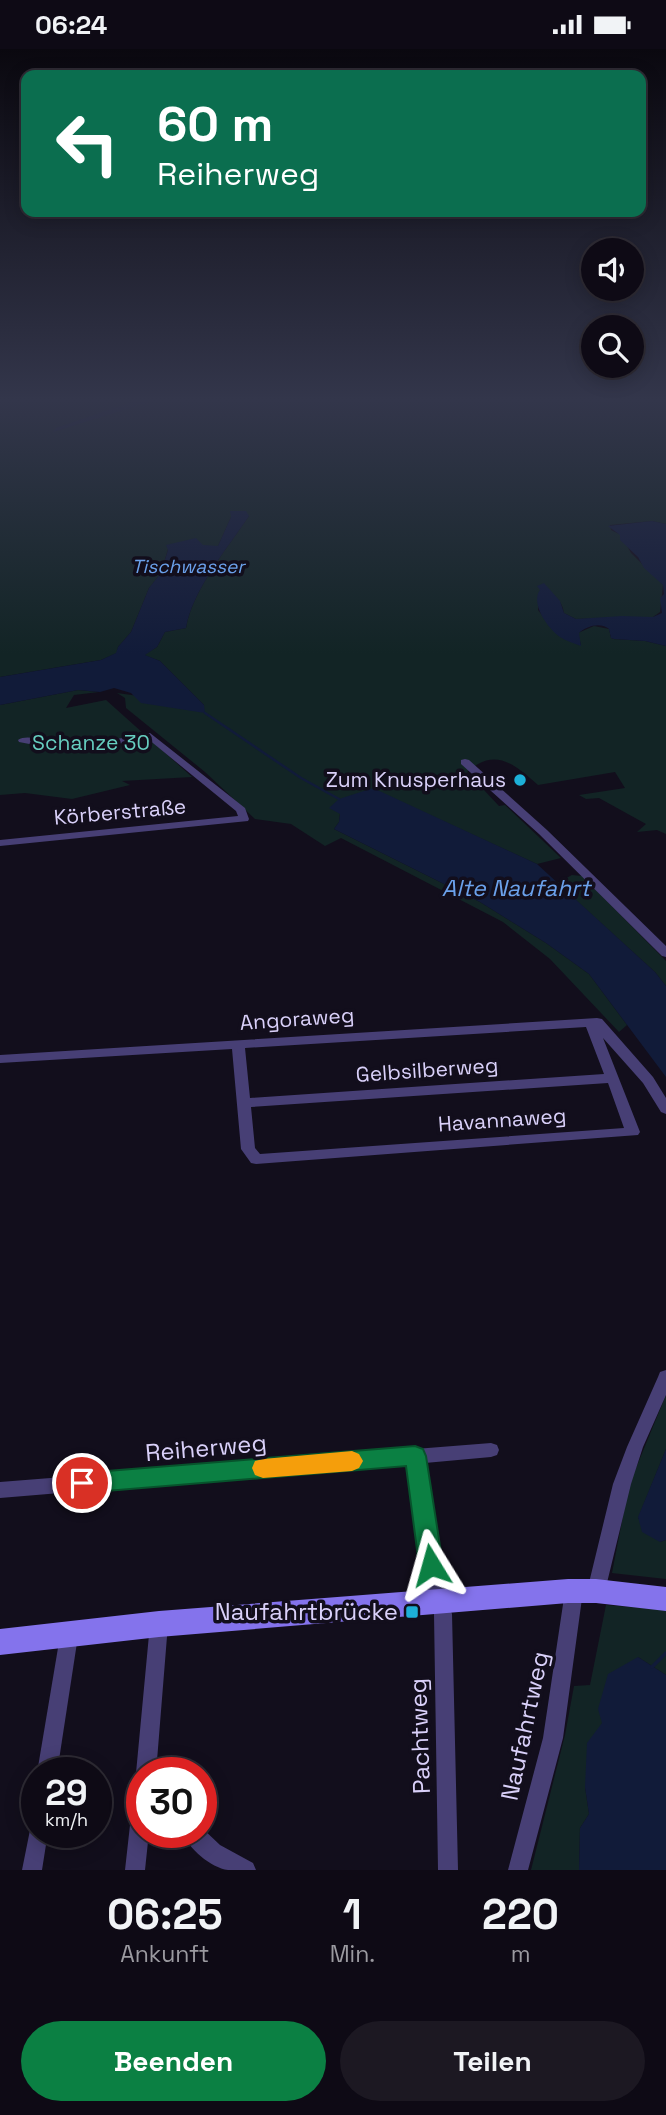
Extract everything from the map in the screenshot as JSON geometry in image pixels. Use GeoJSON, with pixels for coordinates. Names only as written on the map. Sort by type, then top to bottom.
{"type":"FeatureCollection","features":[{"type":"Feature","properties":{"kind":"main road"},"geometry":{"type":"LineString","coordinates":[[0,1642],[159,1624],[585,1591],[666,1599]]}},
{"type":"Feature","properties":{"kind":"street"},"geometry":{"type":"LineString","coordinates":[[23,740],[51,746],[83,748],[150,736],[241,810],[244,819]]}},
{"type":"Feature","properties":{"kind":"street"},"geometry":{"type":"LineString","coordinates":[[465,762],[542,832],[666,953]]}},
{"type":"Feature","properties":{"kind":"street","name":"Körberstraße"},"geometry":{"type":"LineString","coordinates":[[0,843],[244,819]]}},
{"type":"Feature","properties":{"kind":"street"},"geometry":{"type":"LineString","coordinates":[[594,1022],[648,1080],[666,1109]]}},
{"type":"Feature","properties":{"kind":"street","name":"Angoraweg"},"geometry":{"type":"LineString","coordinates":[[0,1059],[594,1022]]}},
{"type":"Feature","properties":{"kind":"street","name":"Havannaweg"},"geometry":{"type":"LineString","coordinates":[[245,1103],[248,1149],[256,1159],[633,1132],[594,1022]]}},
{"type":"Feature","properties":{"kind":"street"},"geometry":{"type":"LineString","coordinates":[[238,1044],[245,1103]]}},
{"type":"Feature","properties":{"kind":"street","name":"Gelbsilberweg"},"geometry":{"type":"LineString","coordinates":[[245,1103],[613,1078]]}},
{"type":"Feature","properties":{"kind":"street","name":"Naufahrtweg"},"geometry":{"type":"LineString","coordinates":[[518,1870],[553,1738],[585,1591],[635,1447],[666,1377]]}},
{"type":"Feature","properties":{"kind":"street","name":"Reiherweg"},"geometry":{"type":"LineString","coordinates":[[0,1490],[491,1450]]}},
{"type":"Feature","properties":{"kind":"street"},"geometry":{"type":"LineString","coordinates":[[415,1456],[438,1602]]}},
{"type":"Feature","properties":{"kind":"street","name":"Pachtweg"},"geometry":{"type":"LineString","coordinates":[[438,1602],[443,1614],[448,1870]]}},
{"type":"Feature","properties":{"kind":"street"},"geometry":{"type":"LineString","coordinates":[[148,1757],[159,1624]]}},
{"type":"Feature","properties":{"kind":"street"},"geometry":{"type":"LineString","coordinates":[[50,1757],[69,1636]]}},
{"type":"Feature","properties":{"kind":"street"},"geometry":{"type":"LineString","coordinates":[[148,1752],[150,1757]]}},
{"type":"Feature","properties":{"kind":"street"},"geometry":{"type":"LineString","coordinates":[[32,1870],[35,1848]]}},
{"type":"Feature","properties":{"kind":"street"},"geometry":{"type":"LineString","coordinates":[[135,1870],[137,1848]]}},
{"type":"Feature","properties":{"kind":"street"},"geometry":{"type":"LineString","coordinates":[[209,1848],[246,1870]]}},
{"type":"Feature","properties":{"kind":"green space"},"geometry":{"type":"Polygon","coordinates":[[[0,484],[666,484],[666,524],[652,521],[610,525],[611,530],[621,535],[631,553],[663,585],[660,612],[653,617],[576,619],[564,613],[556,597],[540,590],[538,610],[556,632],[581,645],[578,633],[594,626],[609,629],[611,638],[614,639],[645,641],[666,646],[666,834],[657,830],[637,832],[646,824],[599,798],[586,799],[579,795],[625,788],[615,772],[538,785],[512,765],[495,760],[477,765],[467,772],[499,806],[505,805],[561,858],[537,864],[373,789],[340,813],[339,822],[334,829],[480,902],[546,943],[589,974],[627,1025],[619,1032],[550,959],[503,922],[341,838],[325,846],[291,824],[255,819],[205,772],[126,708],[125,698],[117,693],[204,705],[160,661],[144,655],[157,647],[165,632],[186,628],[203,584],[249,516],[231,517],[218,546],[168,549],[161,573],[149,588],[131,632],[118,647],[117,653],[101,660],[0,677],[0,484]]]}},
{"type":"Feature","properties":{"kind":"green space","name":"Schanze 30"},"geometry":{"type":"Polygon","coordinates":[[[78,690],[99,692],[74,695],[66,708],[106,700],[192,777],[122,781],[130,785],[72,799],[25,793],[0,795],[0,705],[78,690]]]}},
{"type":"Feature","properties":{"kind":"green space"},"geometry":{"type":"Polygon","coordinates":[[[572,875],[582,876],[666,961],[666,986],[655,972],[557,883],[572,875]]]}},
{"type":"Feature","properties":{"kind":"green space"},"geometry":{"type":"Polygon","coordinates":[[[666,1395],[666,1449],[638,1518],[660,1542],[666,1540],[666,1579],[612,1573],[629,1485],[666,1395]]]}},
{"type":"Feature","properties":{"kind":"green space"},"geometry":{"type":"Polygon","coordinates":[[[606,1605],[666,1610],[666,1675],[638,1657],[602,1723],[585,1787],[589,1814],[580,1828],[579,1870],[531,1870],[565,1735],[574,1686],[590,1685],[606,1605]]]}},
{"type":"Feature","properties":{"kind":"water","name":"Tischwasser"},"geometry":{"type":"Polygon","coordinates":[[[230,511],[246,511],[249,516],[203,584],[186,628],[165,632],[157,647],[145,655],[160,661],[204,705],[205,713],[141,703],[131,693],[114,688],[100,692],[78,690],[0,705],[0,677],[101,660],[116,653],[131,632],[149,588],[161,573],[168,550],[166,545],[196,538],[203,545],[218,546],[231,517],[230,511]]]}},
{"type":"Feature","properties":{"kind":"water"},"geometry":{"type":"Polygon","coordinates":[[[652,521],[666,524],[666,646],[645,641],[614,639],[611,638],[609,629],[598,625],[579,633],[581,646],[555,633],[546,622],[537,602],[540,590],[537,586],[544,583],[560,601],[564,613],[576,619],[653,617],[662,613],[660,598],[664,594],[663,585],[644,568],[638,557],[620,540],[620,535],[608,526],[652,521]]]}},
{"type":"Feature","properties":{"kind":"water","name":"Alte Naufahrt"},"geometry":{"type":"Polygon","coordinates":[[[373,788],[537,864],[655,972],[666,986],[666,1077],[589,974],[546,943],[480,902],[334,829],[340,814],[329,808],[339,799],[373,788]]]}},
{"type":"Feature","properties":{"kind":"water"},"geometry":{"type":"Polygon","coordinates":[[[666,1449],[666,1540],[660,1542],[642,1532],[638,1517],[666,1449]]]}},
{"type":"Feature","properties":{"kind":"water"},"geometry":{"type":"Polygon","coordinates":[[[638,1657],[666,1675],[666,1870],[579,1870],[580,1828],[589,1814],[585,1787],[587,1743],[602,1723],[598,1709],[608,1674],[638,1657]]]}},
{"type":"Feature","properties":{"kind":"waterway"},"geometry":{"type":"LineString","coordinates":[[205,713],[301,778],[339,799]]}},
{"type":"Feature","properties":{"kind":"waterway"},"geometry":{"type":"LineString","coordinates":[[652,1667],[666,1653]]}},
{"type":"Feature","properties":{"kind":"slow traffic"},"geometry":{"type":"LineString","coordinates":[[263,1468],[352,1461]]}},
{"type":"Feature","properties":{"kind":"place","name":"Zum Knusperhaus"},"geometry":{"type":"Point","coordinates":[520,780]}},
{"type":"Feature","properties":{"kind":"place","name":"Naufahrtbrücke"},"geometry":{"type":"Point","coordinates":[412,1612]}},
{"type":"Feature","properties":{"kind":"route"},"geometry":{"type":"LineString","coordinates":[[82,1483],[415,1456],[431,1565]]}}]}
